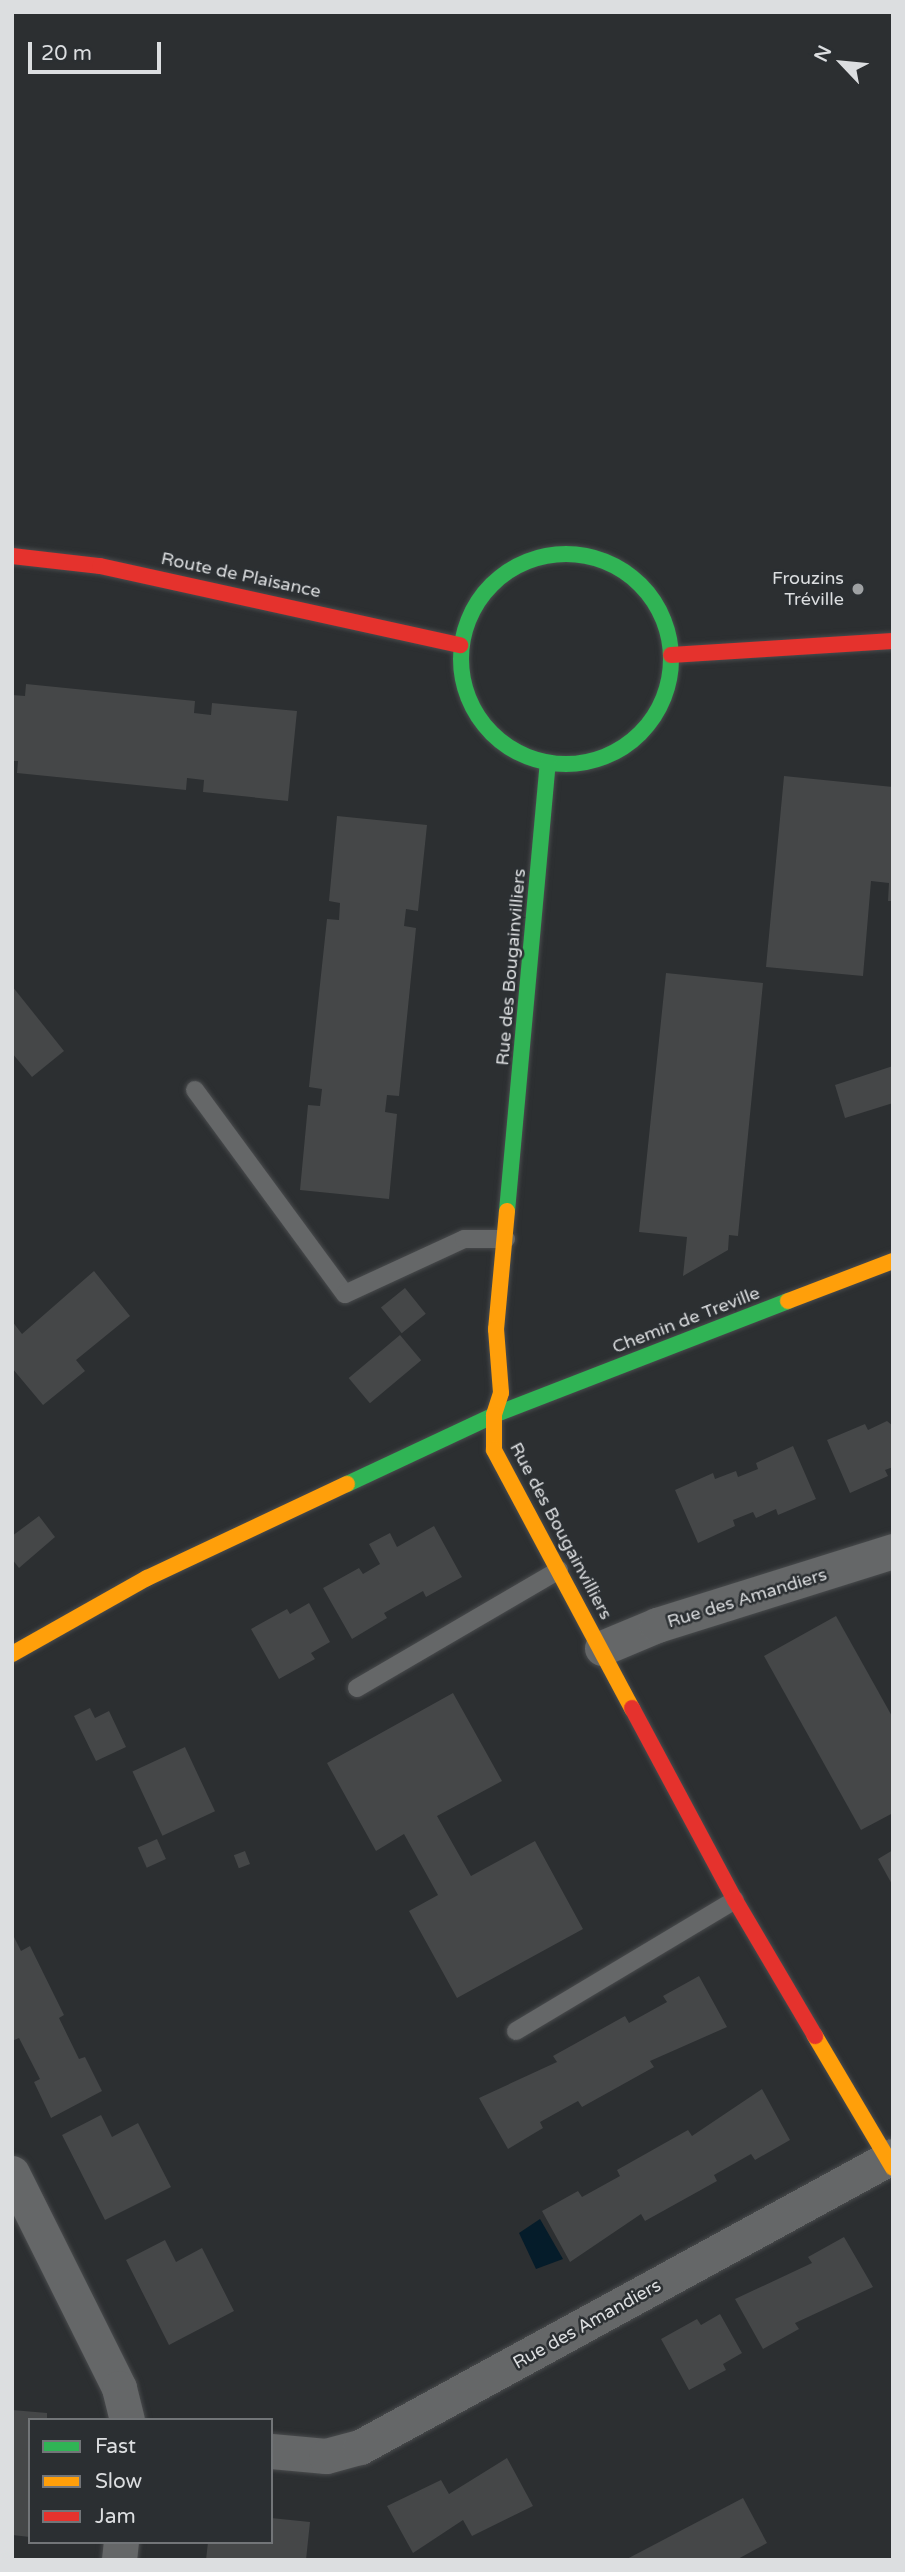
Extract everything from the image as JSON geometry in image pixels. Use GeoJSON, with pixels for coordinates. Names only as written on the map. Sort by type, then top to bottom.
{"type":"FeatureCollection","features":[{"type":"Feature","properties":{"kind":"street"},"geometry":{"type":"LineString","coordinates":[[553,553],[576,554],[620,568],[646,590],[664,620],[671,655],[664,695],[656,715],[635,739],[609,756],[579,765],[548,764],[509,750],[480,722],[463,685],[460,645],[471,612],[491,583],[520,563],[553,553]]}},
{"type":"Feature","properties":{"kind":"street","name":"Route de Plaisance"},"geometry":{"type":"LineString","coordinates":[[12,556],[113,569],[460,645]]}},
{"type":"Feature","properties":{"kind":"street"},"geometry":{"type":"LineString","coordinates":[[671,655],[893,641]]}},
{"type":"Feature","properties":{"kind":"street","name":"Rue des Bougainvilliers"},"geometry":{"type":"LineString","coordinates":[[548,764],[496,1329],[501,1393],[494,1415],[494,1450],[735,1900],[891,2162]]}},
{"type":"Feature","properties":{"kind":"street","name":"Chemin de Treville"},"geometry":{"type":"LineString","coordinates":[[12,1654],[147,1578],[494,1415],[893,1261]]}},
{"type":"Feature","properties":{"kind":"street","name":"Rue des Amandiers"},"geometry":{"type":"LineString","coordinates":[[602,1648],[657,1625],[889,1561]]}},
{"type":"Feature","properties":{"kind":"street","name":"Rue des Amandiers"},"geometry":{"type":"LineString","coordinates":[[273,2451],[326,2456],[360,2447],[891,2162]]}},
{"type":"Feature","properties":{"kind":"street"},"geometry":{"type":"LineString","coordinates":[[12,2173],[119,2388],[126,2418]]}},
{"type":"Feature","properties":{"kind":"lane"},"geometry":{"type":"LineString","coordinates":[[195,1090],[345,1294],[464,1239],[506,1239]]}},
{"type":"Feature","properties":{"kind":"lane"},"geometry":{"type":"LineString","coordinates":[[357,1688],[559,1570]]}},
{"type":"Feature","properties":{"kind":"lane"},"geometry":{"type":"LineString","coordinates":[[516,2031],[735,1900]]}},
{"type":"Feature","properties":{"kind":"water"},"geometry":{"type":"Polygon","coordinates":[[[540,2219],[563,2259],[536,2269],[519,2233],[540,2219]]]}},
{"type":"Feature","properties":{"kind":"building"},"geometry":{"type":"Polygon","coordinates":[[[26,684],[195,701],[194,713],[211,715],[212,703],[297,711],[288,801],[203,792],[204,780],[187,778],[186,790],[17,773],[18,761],[12,761],[12,695],[25,696],[26,684]]]}},
{"type":"Feature","properties":{"kind":"building"},"geometry":{"type":"Polygon","coordinates":[[[784,776],[893,787],[893,901],[888,901],[889,883],[871,881],[863,976],[766,967],[784,776]]]}},
{"type":"Feature","properties":{"kind":"building"},"geometry":{"type":"Polygon","coordinates":[[[337,816],[427,825],[418,911],[406,909],[404,926],[416,928],[399,1096],[387,1095],[385,1112],[397,1114],[389,1199],[300,1190],[308,1105],[320,1106],[322,1089],[309,1087],[327,919],[339,920],[340,903],[329,901],[337,816]]]}},
{"type":"Feature","properties":{"kind":"building"},"geometry":{"type":"Polygon","coordinates":[[[666,973],[763,983],[738,1236],[729,1235],[728,1250],[683,1276],[687,1237],[639,1232],[666,973]]]}},
{"type":"Feature","properties":{"kind":"building"},"geometry":{"type":"Polygon","coordinates":[[[12,986],[64,1051],[32,1077],[12,1053],[12,986]]]}},
{"type":"Feature","properties":{"kind":"building"},"geometry":{"type":"Polygon","coordinates":[[[893,1066],[893,1103],[845,1118],[835,1085],[893,1066]]]}},
{"type":"Feature","properties":{"kind":"building"},"geometry":{"type":"Polygon","coordinates":[[[94,1271],[130,1316],[76,1360],[85,1371],[43,1405],[12,1368],[12,1321],[22,1334],[94,1271]]]}},
{"type":"Feature","properties":{"kind":"building"},"geometry":{"type":"Polygon","coordinates":[[[405,1288],[426,1314],[402,1333],[381,1308],[405,1288]]]}},
{"type":"Feature","properties":{"kind":"building"},"geometry":{"type":"Polygon","coordinates":[[[400,1335],[421,1360],[370,1403],[349,1378],[400,1335]]]}},
{"type":"Feature","properties":{"kind":"building"},"geometry":{"type":"Polygon","coordinates":[[[887,1421],[893,1426],[893,1467],[885,1470],[888,1476],[850,1493],[827,1440],[865,1424],[868,1430],[887,1421]]]}},
{"type":"Feature","properties":{"kind":"building"},"geometry":{"type":"Polygon","coordinates":[[[793,1446],[816,1499],[778,1515],[776,1509],[756,1518],[753,1512],[733,1520],[735,1526],[698,1543],[675,1490],[713,1473],[715,1479],[736,1471],[738,1477],[758,1469],[756,1463],[793,1446]]]}},
{"type":"Feature","properties":{"kind":"building"},"geometry":{"type":"Polygon","coordinates":[[[39,1516],[55,1537],[19,1568],[12,1559],[12,1536],[39,1516]]]}},
{"type":"Feature","properties":{"kind":"building"},"geometry":{"type":"Polygon","coordinates":[[[434,1526],[462,1577],[426,1597],[423,1591],[384,1613],[387,1618],[352,1639],[323,1588],[359,1568],[363,1574],[380,1564],[369,1544],[390,1533],[397,1547],[434,1526]]]}},
{"type":"Feature","properties":{"kind":"building"},"geometry":{"type":"Polygon","coordinates":[[[309,1603],[330,1642],[311,1653],[315,1659],[279,1679],[251,1629],[287,1609],[290,1614],[309,1603]]]}},
{"type":"Feature","properties":{"kind":"building"},"geometry":{"type":"Polygon","coordinates":[[[836,1616],[893,1718],[893,1813],[861,1830],[764,1656],[836,1616]]]}},
{"type":"Feature","properties":{"kind":"building"},"geometry":{"type":"Polygon","coordinates":[[[453,1693],[502,1781],[437,1816],[471,1876],[535,1841],[583,1929],[457,1998],[409,1911],[438,1895],[404,1834],[376,1851],[327,1763],[453,1693]]]}},
{"type":"Feature","properties":{"kind":"building"},"geometry":{"type":"Polygon","coordinates":[[[90,1708],[95,1718],[109,1711],[126,1747],[96,1761],[74,1716],[90,1708]]]}},
{"type":"Feature","properties":{"kind":"building"},"geometry":{"type":"Polygon","coordinates":[[[185,1747],[215,1811],[162,1836],[132,1772],[185,1747]]]}},
{"type":"Feature","properties":{"kind":"building"},"geometry":{"type":"Polygon","coordinates":[[[157,1839],[166,1859],[147,1868],[138,1848],[157,1839]]]}},
{"type":"Feature","properties":{"kind":"building"},"geometry":{"type":"Polygon","coordinates":[[[893,1850],[893,1886],[878,1859],[893,1850]]]}},
{"type":"Feature","properties":{"kind":"building"},"geometry":{"type":"Polygon","coordinates":[[[245,1851],[250,1864],[239,1868],[234,1855],[245,1851]]]}},
{"type":"Feature","properties":{"kind":"building"},"geometry":{"type":"Polygon","coordinates":[[[12,1933],[21,1951],[30,1946],[64,2015],[59,2018],[79,2059],[85,2057],[102,2091],[51,2118],[34,2082],[40,2079],[19,2038],[12,2041],[12,1933]]]}},
{"type":"Feature","properties":{"kind":"building"},"geometry":{"type":"Polygon","coordinates":[[[699,1976],[727,2027],[650,2061],[654,2067],[582,2107],[578,2101],[540,2122],[543,2128],[508,2149],[479,2098],[557,2062],[553,2056],[625,2016],[629,2023],[667,2002],[663,1996],[699,1976]]]}},
{"type":"Feature","properties":{"kind":"building"},"geometry":{"type":"Polygon","coordinates":[[[762,2089],[790,2140],[755,2160],[751,2154],[714,2175],[717,2181],[645,2221],[641,2214],[570,2262],[542,2211],[578,2191],[582,2197],[620,2176],[617,2170],[688,2130],[692,2136],[762,2089]]]}},
{"type":"Feature","properties":{"kind":"building"},"geometry":{"type":"Polygon","coordinates":[[[101,2115],[112,2137],[138,2123],[171,2187],[105,2220],[62,2135],[101,2115]]]}},
{"type":"Feature","properties":{"kind":"building"},"geometry":{"type":"Polygon","coordinates":[[[844,2237],[873,2287],[795,2323],[799,2329],[763,2349],[735,2299],[812,2263],[808,2257],[844,2237]]]}},
{"type":"Feature","properties":{"kind":"building"},"geometry":{"type":"Polygon","coordinates":[[[165,2240],[176,2262],[202,2248],[234,2311],[169,2345],[126,2260],[165,2240]]]}},
{"type":"Feature","properties":{"kind":"building"},"geometry":{"type":"Polygon","coordinates":[[[720,2314],[742,2353],[723,2364],[726,2370],[689,2390],[661,2339],[697,2319],[701,2325],[720,2314]]]}},
{"type":"Feature","properties":{"kind":"building"},"geometry":{"type":"Polygon","coordinates":[[[12,2410],[47,2413],[47,2418],[28,2418],[28,2537],[12,2535],[12,2410]]]}},
{"type":"Feature","properties":{"kind":"building"},"geometry":{"type":"Polygon","coordinates":[[[507,2458],[533,2506],[472,2536],[463,2520],[413,2553],[387,2506],[441,2480],[449,2494],[507,2458]]]}},
{"type":"Feature","properties":{"kind":"building"},"geometry":{"type":"Polygon","coordinates":[[[743,2498],[767,2543],[736,2560],[625,2560],[743,2498]]]}},
{"type":"Feature","properties":{"kind":"building"},"geometry":{"type":"Polygon","coordinates":[[[273,2518],[310,2522],[306,2560],[206,2560],[208,2544],[273,2544],[273,2518]]]}},
{"type":"Feature","properties":{"kind":"traffic: fast"},"geometry":{"type":"LineString","coordinates":[[566,554],[587,556],[606,562],[640,585],[663,619],[669,638],[671,659],[669,680],[663,699],[640,733],[606,756],[587,762],[566,764],[545,762],[526,756],[492,733],[469,699],[463,680],[461,659],[463,638],[469,619],[492,585],[526,562],[545,556],[566,554]]}},
{"type":"Feature","properties":{"kind":"traffic: fast"},"geometry":{"type":"LineString","coordinates":[[507,1211],[548,764]]}},
{"type":"Feature","properties":{"kind":"traffic: fast"},"geometry":{"type":"LineString","coordinates":[[347,1484],[494,1415],[788,1301]]}},
{"type":"Feature","properties":{"kind":"traffic: slow"},"geometry":{"type":"LineString","coordinates":[[507,1211],[496,1329],[501,1393],[494,1415],[494,1450],[632,1708]]}},
{"type":"Feature","properties":{"kind":"traffic: slow"},"geometry":{"type":"LineString","coordinates":[[788,1301],[893,1261]]}},
{"type":"Feature","properties":{"kind":"traffic: slow"},"geometry":{"type":"LineString","coordinates":[[12,1654],[147,1578],[347,1484]]}},
{"type":"Feature","properties":{"kind":"traffic: slow"},"geometry":{"type":"LineString","coordinates":[[815,2036],[893,2168]]}},
{"type":"Feature","properties":{"kind":"traffic: jam"},"geometry":{"type":"LineString","coordinates":[[12,556],[100,566],[460,645]]}},
{"type":"Feature","properties":{"kind":"traffic: jam"},"geometry":{"type":"LineString","coordinates":[[671,655],[893,641]]}},
{"type":"Feature","properties":{"kind":"traffic: jam"},"geometry":{"type":"LineString","coordinates":[[632,1708],[735,1900],[815,2036]]}},
{"type":"Feature","properties":{"kind":"place","name":"Frouzins Tréville"},"geometry":{"type":"Point","coordinates":[858,589]}}]}
